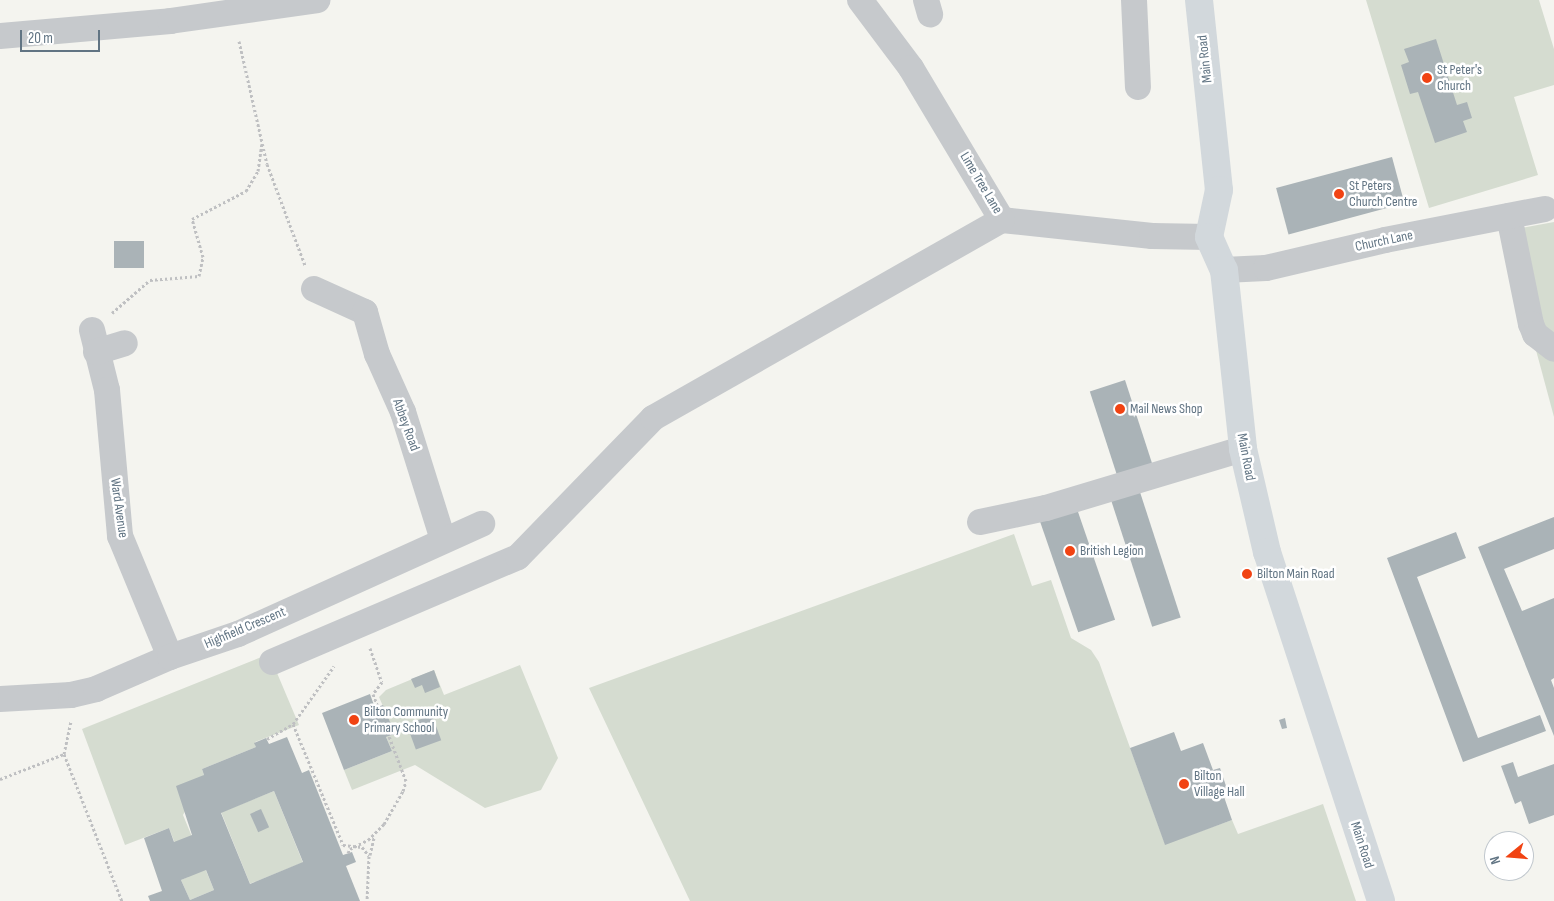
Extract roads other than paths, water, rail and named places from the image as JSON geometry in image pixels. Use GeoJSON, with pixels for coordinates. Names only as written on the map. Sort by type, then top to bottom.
{"type":"FeatureCollection","features":[{"type":"Feature","properties":{"kind":"main road","name":"Main Road"},"geometry":{"type":"LineString","coordinates":[[1200,0],[1219,190],[1208,237],[1224,270],[1243,449],[1267,552],[1381,901]]}},
{"type":"Feature","properties":{"kind":"street"},"geometry":{"type":"LineString","coordinates":[[0,36],[170,21],[318,0]]}},
{"type":"Feature","properties":{"kind":"street","name":"Lime Tree Lane"},"geometry":{"type":"LineString","coordinates":[[860,0],[911,68],[1002,220],[1152,236],[1208,237]]}},
{"type":"Feature","properties":{"kind":"street"},"geometry":{"type":"LineString","coordinates":[[1134,0],[1138,87]]}},
{"type":"Feature","properties":{"kind":"street","name":"Church Lane"},"geometry":{"type":"LineString","coordinates":[[1224,270],[1266,268],[1545,208]]}},
{"type":"Feature","properties":{"kind":"street"},"geometry":{"type":"LineString","coordinates":[[1508,216],[1531,324],[1536,334],[1554,348]]}},
{"type":"Feature","properties":{"kind":"street"},"geometry":{"type":"LineString","coordinates":[[272,662],[518,557],[653,418],[1002,220]]}},
{"type":"Feature","properties":{"kind":"street","name":"Abbey Road"},"geometry":{"type":"LineString","coordinates":[[314,289],[372,304],[377,354],[403,412],[443,540]]}},
{"type":"Feature","properties":{"kind":"street","name":"Ward Avenue"},"geometry":{"type":"LineString","coordinates":[[125,343],[94,341],[107,390],[120,536],[170,657]]}},
{"type":"Feature","properties":{"kind":"street"},"geometry":{"type":"LineString","coordinates":[[980,522],[1046,508],[1243,449]]}},
{"type":"Feature","properties":{"kind":"street","name":"Highfield Crescent"},"geometry":{"type":"LineString","coordinates":[[0,699],[71,695],[96,689],[170,657],[238,634],[482,524]]}},
{"type":"Feature","properties":{"kind":"place","name":"St Peter's Church"},"geometry":{"type":"Point","coordinates":[1427,78]}},
{"type":"Feature","properties":{"kind":"place","name":"St Peters Church Centre"},"geometry":{"type":"Point","coordinates":[1339,194]}},
{"type":"Feature","properties":{"kind":"place","name":"Mail News Shop"},"geometry":{"type":"Point","coordinates":[1120,409]}},
{"type":"Feature","properties":{"kind":"place","name":"British Legion"},"geometry":{"type":"Point","coordinates":[1070,551]}},
{"type":"Feature","properties":{"kind":"place","name":"Bilton Main Road"},"geometry":{"type":"Point","coordinates":[1247,574]}},
{"type":"Feature","properties":{"kind":"place","name":"Bilton Community Primary School"},"geometry":{"type":"Point","coordinates":[354,720]}},
{"type":"Feature","properties":{"kind":"place","name":"Bilton Village Hall"},"geometry":{"type":"Point","coordinates":[1184,784]}}]}
